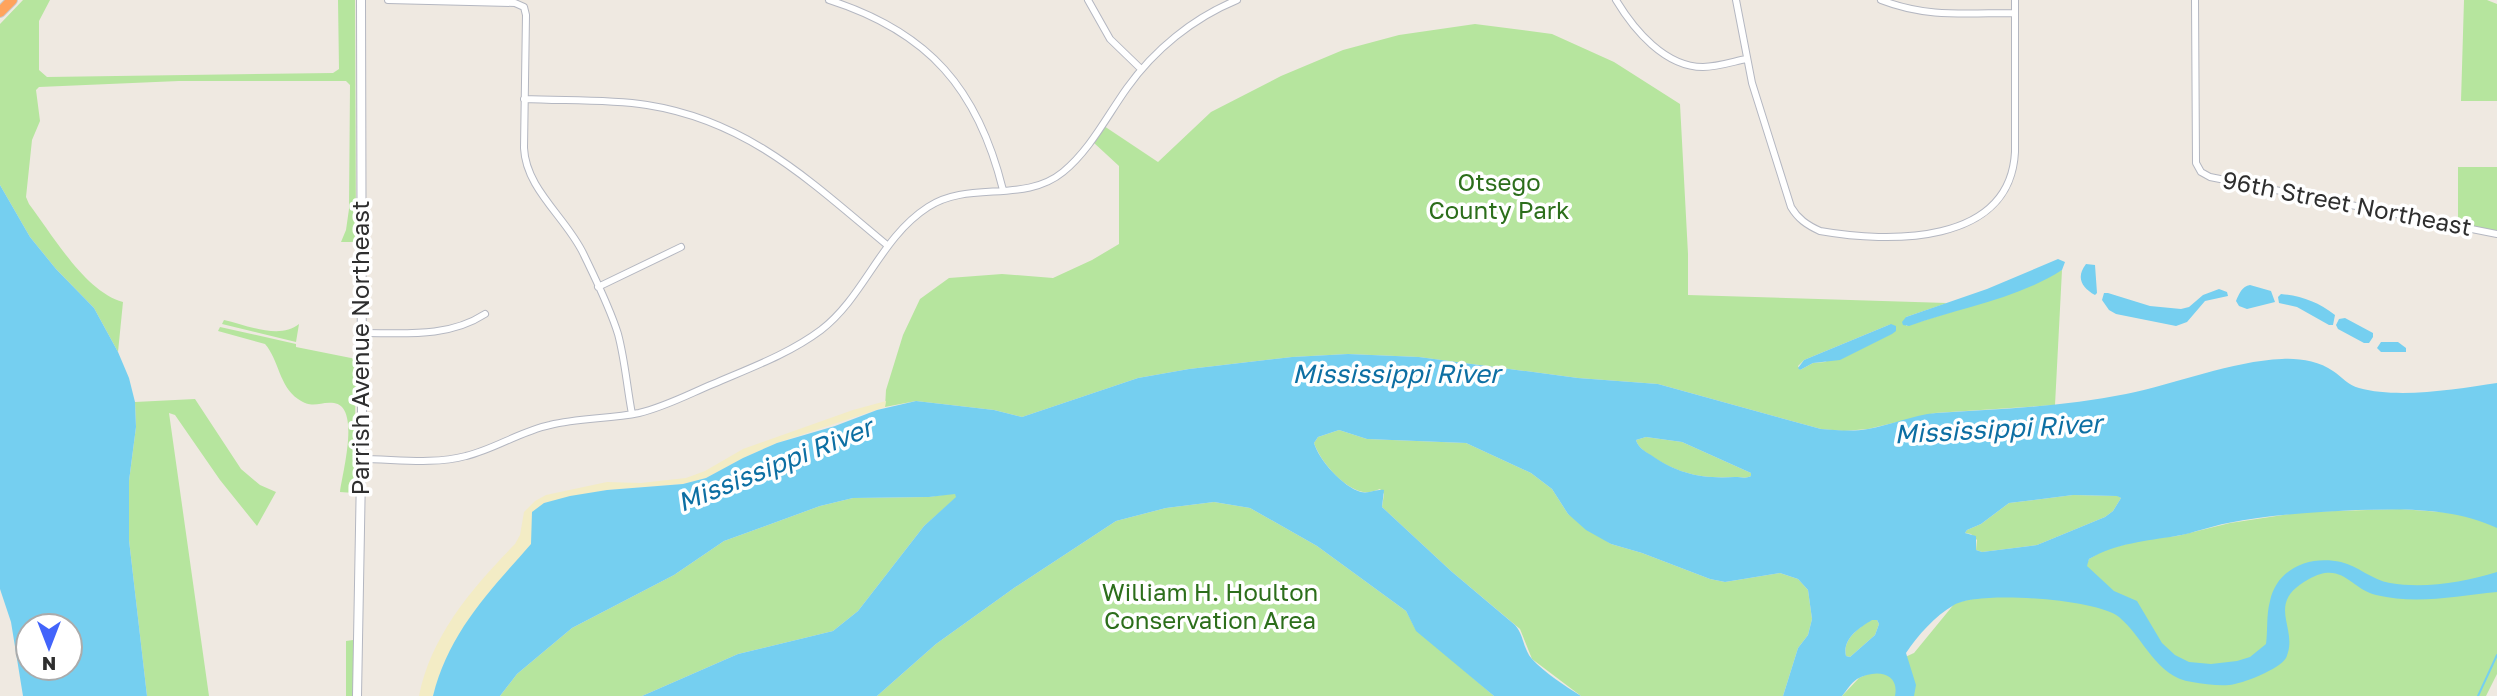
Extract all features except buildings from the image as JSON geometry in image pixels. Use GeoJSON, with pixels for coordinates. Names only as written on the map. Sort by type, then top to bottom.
{"type":"FeatureCollection","features":[{"type":"Feature","properties":{"kind":"highway"},"geometry":{"type":"LineString","coordinates":[[0,12],[12,0]]}},
{"type":"Feature","properties":{"kind":"main road","name":"Parrish Avenue Northeast"},"geometry":{"type":"LineString","coordinates":[[357,696],[362,333],[361,0]]}},
{"type":"Feature","properties":{"kind":"street"},"geometry":{"type":"LineString","coordinates":[[388,0],[515,3],[524,7],[526,165],[537,187],[572,234],[598,287],[618,334],[632,414]]}},
{"type":"Feature","properties":{"kind":"street"},"geometry":{"type":"LineString","coordinates":[[829,0],[889,24],[941,66],[964,93],[982,124],[1003,190]]}},
{"type":"Feature","properties":{"kind":"street"},"geometry":{"type":"LineString","coordinates":[[1088,0],[1110,39],[1141,69]]}},
{"type":"Feature","properties":{"kind":"street"},"geometry":{"type":"LineString","coordinates":[[361,459],[456,458],[483,451],[544,426],[632,414],[667,403],[763,363],[814,335],[830,323],[850,302],[887,245],[917,214],[934,203],[961,194],[1041,185],[1059,175],[1072,165],[1141,69],[1178,34],[1237,0]]}},
{"type":"Feature","properties":{"kind":"street"},"geometry":{"type":"LineString","coordinates":[[1616,0],[1625,15],[1658,50],[1673,60],[1702,67],[1746,58]]}},
{"type":"Feature","properties":{"kind":"street"},"geometry":{"type":"LineString","coordinates":[[1736,0],[1746,58],[1791,206],[1799,219],[1820,231],[1830,233],[1905,237],[1962,224],[1981,216],[2009,185],[2015,165],[2015,0]]}},
{"type":"Feature","properties":{"kind":"street"},"geometry":{"type":"LineString","coordinates":[[1881,0],[1911,11],[1927,13],[2014,13]]}},
{"type":"Feature","properties":{"kind":"street","name":"96th Street Northeast"},"geometry":{"type":"LineString","coordinates":[[2195,0],[2196,163],[2199,169],[2210,177],[2497,234]]}},
{"type":"Feature","properties":{"kind":"street"},"geometry":{"type":"LineString","coordinates":[[524,99],[639,104],[675,111],[716,125],[782,159],[887,245]]}},
{"type":"Feature","properties":{"kind":"street"},"geometry":{"type":"LineString","coordinates":[[598,287],[681,247]]}},
{"type":"Feature","properties":{"kind":"street"},"geometry":{"type":"LineString","coordinates":[[362,333],[443,331],[472,323],[485,314]]}},
{"type":"Feature","properties":{"kind":"green space"},"geometry":{"type":"Polygon","coordinates":[[[23,0],[50,0],[39,21],[39,70],[47,77],[333,73],[339,69],[338,0],[355,0],[356,242],[341,242],[349,209],[350,85],[346,81],[179,81],[39,87],[36,90],[40,121],[32,140],[26,197],[59,246],[83,275],[109,296],[123,302],[118,352],[94,308],[56,269],[30,237],[0,185],[0,24],[23,0]]]}},
{"type":"Feature","properties":{"kind":"green space"},"geometry":{"type":"Polygon","coordinates":[[[2464,0],[2487,0],[2497,4],[2497,101],[2461,101],[2464,0]]]}},
{"type":"Feature","properties":{"kind":"green space","name":"Otsego County Park"},"geometry":{"type":"Polygon","coordinates":[[[1475,24],[1552,34],[1614,62],[1680,104],[1688,295],[1947,303],[1906,317],[1906,326],[2006,295],[2062,270],[2055,405],[1935,413],[1868,429],[1844,431],[1821,429],[1658,384],[1578,378],[1419,357],[1348,354],[1292,357],[1138,378],[1022,417],[994,410],[916,401],[885,407],[886,390],[903,335],[920,299],[949,278],[1002,274],[1053,278],[1119,244],[1119,166],[1093,142],[1104,126],[1158,162],[1211,112],[1281,76],[1343,50],[1399,35],[1475,24]],[[1891,324],[1804,360],[1798,366],[1800,370],[1813,363],[1825,362],[1891,324]]]}},
{"type":"Feature","properties":{"kind":"green space"},"geometry":{"type":"Polygon","coordinates":[[[2458,167],[2497,167],[2497,231],[2458,224],[2458,167]]]}},
{"type":"Feature","properties":{"kind":"green space"},"geometry":{"type":"Polygon","coordinates":[[[224,320],[273,331],[291,329],[299,324],[296,342],[222,324],[224,320]]]}},
{"type":"Feature","properties":{"kind":"green space"},"geometry":{"type":"Polygon","coordinates":[[[220,327],[356,359],[354,493],[340,492],[348,442],[347,416],[342,407],[334,403],[312,405],[298,399],[287,387],[265,344],[218,331],[220,327]]]}},
{"type":"Feature","properties":{"kind":"green space"},"geometry":{"type":"Polygon","coordinates":[[[195,399],[241,469],[260,485],[276,492],[257,526],[220,480],[175,415],[169,413],[209,696],[147,696],[129,540],[129,481],[136,427],[135,402],[195,399]]]}},
{"type":"Feature","properties":{"kind":"green space"},"geometry":{"type":"Polygon","coordinates":[[[1339,430],[1367,439],[1466,443],[1531,473],[1552,489],[1568,514],[1611,544],[1710,579],[1725,582],[1780,573],[1798,579],[1808,590],[1812,619],[1808,635],[1798,648],[1783,696],[1581,696],[1532,659],[1520,629],[1451,571],[1382,507],[1384,494],[1380,489],[1363,492],[1348,485],[1333,473],[1321,458],[1314,443],[1318,437],[1339,430]]]}},
{"type":"Feature","properties":{"kind":"green space"},"geometry":{"type":"Polygon","coordinates":[[[1646,437],[1682,442],[1751,473],[1751,476],[1712,477],[1680,471],[1638,445],[1636,440],[1646,437]]]}},
{"type":"Feature","properties":{"kind":"green space"},"geometry":{"type":"Polygon","coordinates":[[[955,493],[957,497],[924,526],[858,611],[833,631],[738,654],[642,696],[500,696],[517,674],[572,628],[674,575],[724,541],[820,506],[853,498],[929,497],[955,493]]]}},
{"type":"Feature","properties":{"kind":"green space"},"geometry":{"type":"Polygon","coordinates":[[[2073,495],[2121,498],[2113,511],[2105,517],[2037,545],[1982,552],[1976,550],[1977,540],[1971,534],[1965,533],[2009,503],[2073,495]]]}},
{"type":"Feature","properties":{"kind":"green space","name":"William H. Houlton Conservation Area"},"geometry":{"type":"Polygon","coordinates":[[[1214,502],[1250,508],[1317,546],[1406,611],[1415,628],[1494,696],[877,696],[936,644],[1014,588],[1116,521],[1166,508],[1214,502]]]}},
{"type":"Feature","properties":{"kind":"green space"},"geometry":{"type":"Polygon","coordinates":[[[2400,509],[2468,514],[2497,527],[2497,573],[2489,583],[2497,592],[2497,674],[2486,696],[1842,696],[1859,678],[1914,653],[1955,603],[2089,570],[2086,566],[2089,559],[2104,550],[2145,539],[2177,536],[2230,523],[2303,512],[2400,509]]]}},
{"type":"Feature","properties":{"kind":"green space"},"geometry":{"type":"Polygon","coordinates":[[[1872,619],[1879,624],[1875,635],[1850,657],[1846,656],[1849,639],[1872,619]]]}},
{"type":"Feature","properties":{"kind":"green space"},"geometry":{"type":"Polygon","coordinates":[[[353,640],[353,696],[346,696],[346,641],[353,640]]]}},
{"type":"Feature","properties":{"kind":"sand"},"geometry":{"type":"Polygon","coordinates":[[[886,401],[885,407],[777,443],[706,478],[683,484],[607,490],[544,503],[532,528],[532,544],[489,592],[443,665],[433,696],[419,696],[433,653],[444,632],[469,595],[515,544],[520,535],[524,512],[535,501],[546,495],[607,482],[641,483],[686,478],[705,471],[743,449],[886,401]]]}},
{"type":"Feature","properties":{"kind":"water"},"geometry":{"type":"Polygon","coordinates":[[[0,185],[30,237],[56,269],[94,308],[129,378],[135,402],[136,427],[129,481],[129,540],[147,696],[23,696],[21,682],[84,682],[84,612],[14,612],[14,640],[0,589],[0,185]]]}},
{"type":"Feature","properties":{"kind":"water"},"geometry":{"type":"Polygon","coordinates":[[[2058,259],[2065,262],[2062,270],[2045,280],[1987,302],[1909,326],[1903,325],[1906,317],[1987,289],[2058,259]]]}},
{"type":"Feature","properties":{"kind":"water"},"geometry":{"type":"Polygon","coordinates":[[[2086,264],[2095,265],[2095,295],[2086,289],[2082,281],[2081,273],[2086,264]]]}},
{"type":"Feature","properties":{"kind":"water"},"geometry":{"type":"Polygon","coordinates":[[[2250,285],[2271,291],[2275,302],[2247,309],[2239,306],[2236,301],[2240,293],[2250,285]]]}},
{"type":"Feature","properties":{"kind":"water"},"geometry":{"type":"Polygon","coordinates":[[[2219,289],[2227,292],[2228,296],[2205,301],[2187,322],[2176,326],[2116,314],[2109,310],[2102,300],[2104,293],[2108,293],[2150,306],[2181,309],[2189,307],[2203,295],[2219,289]]]}},
{"type":"Feature","properties":{"kind":"water"},"geometry":{"type":"Polygon","coordinates":[[[2281,294],[2316,303],[2335,315],[2333,325],[2297,307],[2279,303],[2278,297],[2281,294]]]}},
{"type":"Feature","properties":{"kind":"water"},"geometry":{"type":"Polygon","coordinates":[[[2345,318],[2373,333],[2369,343],[2338,329],[2336,325],[2339,319],[2345,318]]]}},
{"type":"Feature","properties":{"kind":"water"},"geometry":{"type":"Polygon","coordinates":[[[1891,324],[1896,326],[1896,331],[1892,334],[1840,360],[1813,363],[1800,370],[1798,368],[1804,360],[1891,324]]]}},
{"type":"Feature","properties":{"kind":"water"},"geometry":{"type":"Polygon","coordinates":[[[2381,342],[2398,342],[2406,348],[2406,352],[2381,352],[2377,348],[2381,342]]]}},
{"type":"Feature","properties":{"kind":"water","name":"Mississippi River"},"geometry":{"type":"Polygon","coordinates":[[[1348,354],[1419,357],[1578,378],[1658,384],[1821,429],[1844,430],[1868,429],[1936,413],[2079,402],[2145,390],[2244,364],[2282,359],[2315,363],[2359,388],[2392,393],[2428,392],[2497,383],[2497,528],[2463,516],[2428,511],[2392,509],[2292,514],[2228,523],[2183,535],[2121,546],[2089,559],[2087,566],[2114,591],[2137,601],[2162,643],[2175,655],[2189,662],[2211,664],[2250,657],[2266,644],[2268,612],[2274,590],[2287,572],[2307,563],[2329,560],[2341,562],[2383,581],[2403,585],[2444,583],[2497,572],[2497,592],[2436,599],[2391,598],[2367,592],[2338,574],[2320,574],[2295,588],[2288,598],[2285,607],[2289,637],[2286,658],[2269,671],[2251,679],[2225,685],[2192,682],[2169,673],[2151,656],[2119,617],[2107,611],[2064,601],[2011,597],[1967,600],[1940,615],[1921,633],[1906,653],[1916,685],[1914,696],[1895,696],[1894,681],[1878,673],[1857,679],[1842,696],[1783,696],[1798,648],[1808,635],[1812,619],[1808,590],[1798,579],[1780,573],[1725,582],[1710,579],[1611,544],[1586,530],[1568,514],[1552,489],[1531,473],[1466,443],[1367,439],[1339,430],[1318,437],[1314,443],[1333,472],[1347,485],[1361,492],[1384,490],[1382,507],[1515,625],[1529,655],[1537,664],[1581,696],[1494,696],[1416,631],[1406,611],[1317,546],[1250,508],[1214,502],[1166,508],[1116,521],[1014,588],[936,644],[877,696],[642,696],[738,654],[833,631],[858,611],[924,526],[956,497],[955,494],[853,498],[820,506],[724,541],[674,575],[572,628],[517,674],[500,696],[433,696],[440,673],[460,632],[486,596],[531,544],[532,512],[544,503],[607,490],[683,484],[706,478],[777,443],[877,410],[916,401],[994,410],[1022,417],[1138,378],[1292,357],[1348,354]],[[1646,437],[1636,440],[1642,449],[1681,471],[1712,477],[1751,476],[1751,473],[1682,442],[1646,437]],[[2073,495],[2009,503],[1981,524],[1967,530],[1965,533],[1976,536],[1976,550],[1982,552],[2037,545],[2105,517],[2113,511],[2121,498],[2073,495]],[[1872,620],[1849,639],[1846,656],[1850,657],[1875,635],[1879,624],[1877,620],[1872,620]]]}},
{"type":"Feature","properties":{"kind":"waterway"},"geometry":{"type":"LineString","coordinates":[[2478,696],[2497,655]]}}]}
